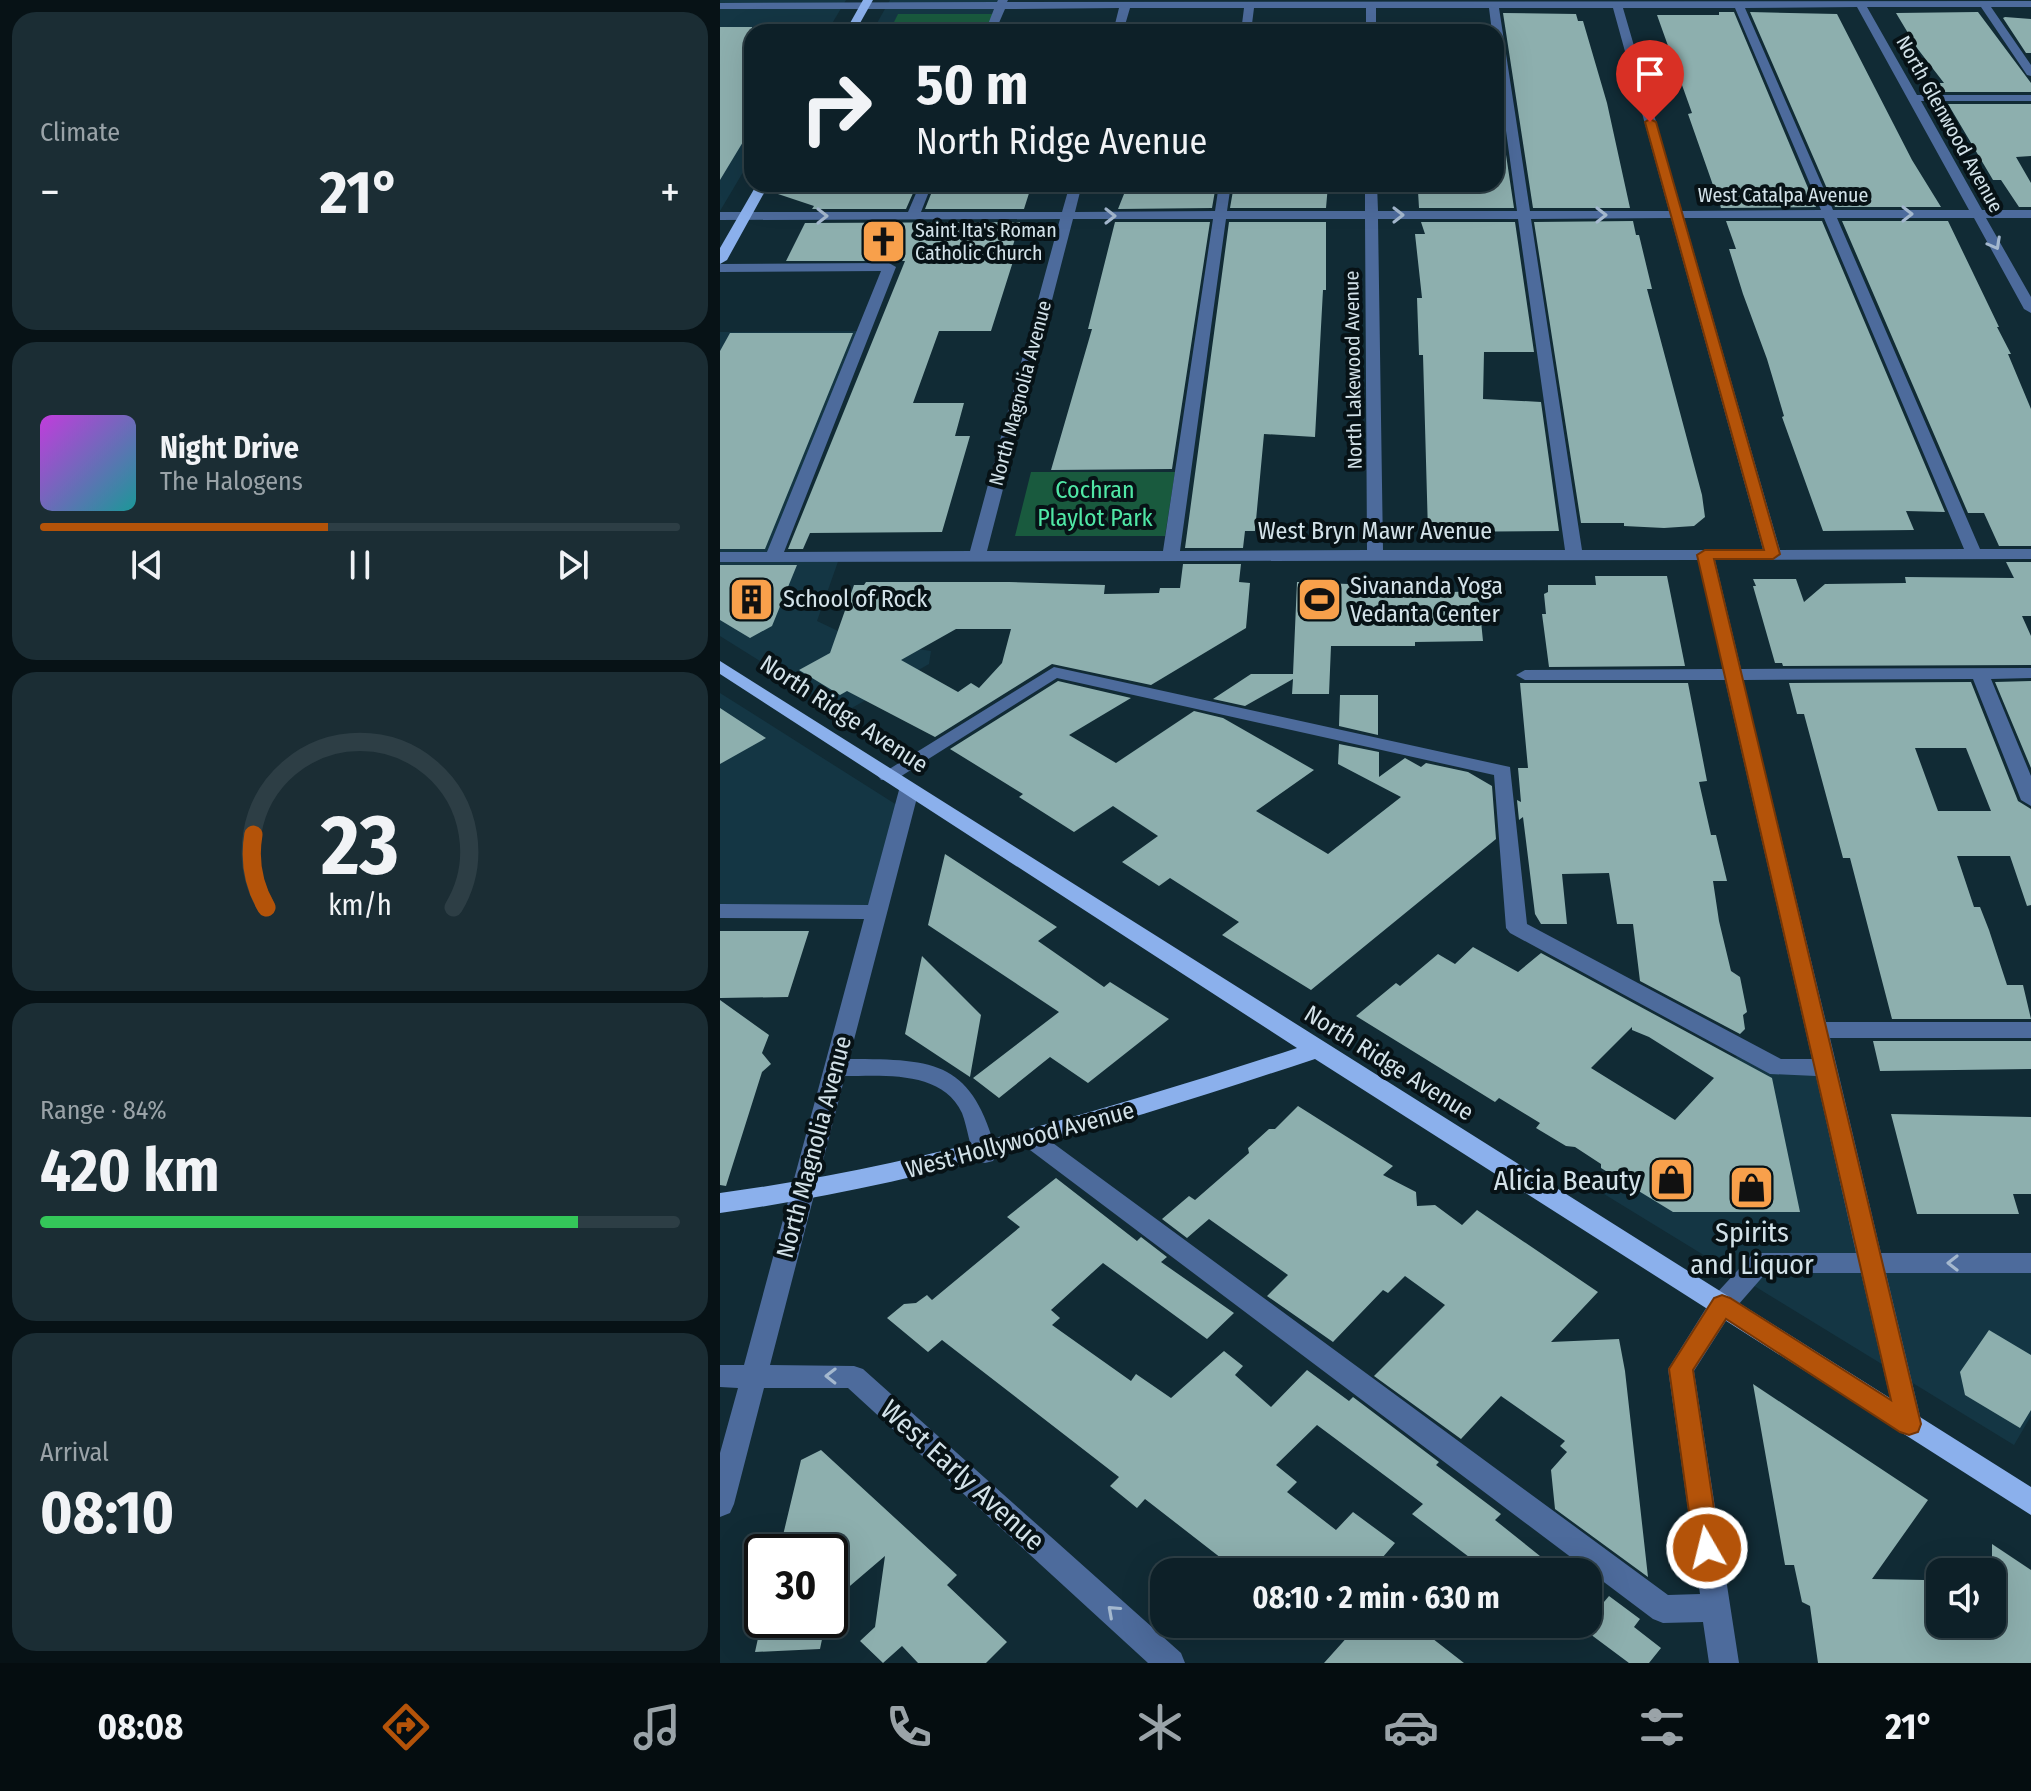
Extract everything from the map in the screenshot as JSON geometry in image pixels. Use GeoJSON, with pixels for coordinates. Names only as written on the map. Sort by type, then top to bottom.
{"type":"FeatureCollection","features":[{"type":"Feature","properties":{"kind":"main road"},"geometry":{"type":"LineString","coordinates":[[854,24],[866,3]]}},
{"type":"Feature","properties":{"kind":"main road"},"geometry":{"type":"LineString","coordinates":[[720,260],[758,192]]}},
{"type":"Feature","properties":{"kind":"main road","name":"North Ridge Avenue"},"geometry":{"type":"LineString","coordinates":[[720,666],[1315,1051],[2031,1502]]}},
{"type":"Feature","properties":{"kind":"main road","name":"West Hollywood Avenue"},"geometry":{"type":"LineString","coordinates":[[720,1203],[803,1193],[985,1154],[1315,1051]]}},
{"type":"Feature","properties":{"kind":"street"},"geometry":{"type":"LineString","coordinates":[[720,6],[1371,2],[2031,4]]}},
{"type":"Feature","properties":{"kind":"street"},"geometry":{"type":"LineString","coordinates":[[1371,2],[1371,24]]}},
{"type":"Feature","properties":{"kind":"street"},"geometry":{"type":"LineString","coordinates":[[1493,2],[1496,24]]}},
{"type":"Feature","properties":{"kind":"street"},"geometry":{"type":"LineString","coordinates":[[1616,2],[1773,554]]}},
{"type":"Feature","properties":{"kind":"street"},"geometry":{"type":"LineString","coordinates":[[1738,2],[1974,554]]}},
{"type":"Feature","properties":{"kind":"street","name":"North Glenwood Avenue"},"geometry":{"type":"LineString","coordinates":[[1860,2],[2031,309]]}},
{"type":"Feature","properties":{"kind":"street"},"geometry":{"type":"LineString","coordinates":[[1982,2],[2031,73]]}},
{"type":"Feature","properties":{"kind":"street"},"geometry":{"type":"LineString","coordinates":[[993,24],[1002,3]]}},
{"type":"Feature","properties":{"kind":"street"},"geometry":{"type":"LineString","coordinates":[[1120,24],[1126,3]]}},
{"type":"Feature","properties":{"kind":"street"},"geometry":{"type":"LineString","coordinates":[[1247,24],[1250,3]]}},
{"type":"Feature","properties":{"kind":"street"},"geometry":{"type":"LineString","coordinates":[[2014,48],[2031,48]]}},
{"type":"Feature","properties":{"kind":"street"},"geometry":{"type":"LineString","coordinates":[[1504,80],[1574,555]]}},
{"type":"Feature","properties":{"kind":"street"},"geometry":{"type":"LineString","coordinates":[[1913,98],[2031,98]]}},
{"type":"Feature","properties":{"kind":"street"},"geometry":{"type":"LineString","coordinates":[[913,216],[923,192]]}},
{"type":"Feature","properties":{"kind":"street","name":"North Magnolia Avenue"},"geometry":{"type":"LineString","coordinates":[[977,556],[1074,192]]}},
{"type":"Feature","properties":{"kind":"street"},"geometry":{"type":"LineString","coordinates":[[1171,555],[1224,192]]}},
{"type":"Feature","properties":{"kind":"street","name":"North Lakewood Avenue"},"geometry":{"type":"LineString","coordinates":[[1371,192],[1375,555]]}},
{"type":"Feature","properties":{"kind":"street","name":"West Catalpa Avenue"},"geometry":{"type":"LineString","coordinates":[[720,216],[2031,214]]}},
{"type":"Feature","properties":{"kind":"street"},"geometry":{"type":"LineString","coordinates":[[720,268],[889,267],[774,556]]}},
{"type":"Feature","properties":{"kind":"street","name":"West Bryn Mawr Avenue"},"geometry":{"type":"LineString","coordinates":[[720,557],[2031,554]]}},
{"type":"Feature","properties":{"kind":"street"},"geometry":{"type":"LineString","coordinates":[[1705,555],[1909,1424]]}},
{"type":"Feature","properties":{"kind":"street"},"geometry":{"type":"LineString","coordinates":[[888,776],[1054,672],[1503,771],[1517,928],[1778,1068],[1825,1067]]}},
{"type":"Feature","properties":{"kind":"street"},"geometry":{"type":"LineString","coordinates":[[1980,673],[2031,800]]}},
{"type":"Feature","properties":{"kind":"street"},"geometry":{"type":"LineString","coordinates":[[1525,675],[2031,673]]}},
{"type":"Feature","properties":{"kind":"street","name":"North Magnolia Avenue"},"geometry":{"type":"LineString","coordinates":[[720,1504],[909,790]]}},
{"type":"Feature","properties":{"kind":"street"},"geometry":{"type":"LineString","coordinates":[[720,911],[877,912]]}},
{"type":"Feature","properties":{"kind":"street"},"geometry":{"type":"LineString","coordinates":[[1816,1030],[2031,1030]]}},
{"type":"Feature","properties":{"kind":"street"},"geometry":{"type":"LineString","coordinates":[[836,1067],[922,1070],[939,1079],[965,1097],[976,1120],[985,1154]]}},
{"type":"Feature","properties":{"kind":"street"},"geometry":{"type":"LineString","coordinates":[[1034,1141],[1663,1609],[1716,1608]]}},
{"type":"Feature","properties":{"kind":"street"},"geometry":{"type":"LineString","coordinates":[[1724,1663],[1681,1369],[1722,1305],[1760,1263],[2031,1263]]}},
{"type":"Feature","properties":{"kind":"street","name":"West Early Avenue"},"geometry":{"type":"LineString","coordinates":[[720,1376],[854,1377],[1170,1663]]}},
{"type":"Feature","properties":{"kind":"shaded area"},"geometry":{"type":"Polygon","coordinates":[[[720,0],[846,0],[832,24],[744,24],[744,170],[720,211],[720,0]]]}},
{"type":"Feature","properties":{"kind":"shaded area"},"geometry":{"type":"Polygon","coordinates":[[[890,0],[1002,0],[993,14],[899,14],[893,24],[876,24],[890,0]]]}},
{"type":"Feature","properties":{"kind":"shaded area"},"geometry":{"type":"Polygon","coordinates":[[[866,331],[776,556],[840,556],[817,621],[855,639],[931,651],[929,664],[843,713],[720,636],[720,332],[866,331]]]}},
{"type":"Feature","properties":{"kind":"shaded area"},"geometry":{"type":"Polygon","coordinates":[[[720,693],[900,807],[874,916],[720,914],[720,693]]]}},
{"type":"Feature","properties":{"kind":"shaded area"},"geometry":{"type":"Polygon","coordinates":[[[1739,1054],[1822,1071],[1866,1267],[2031,1268],[2031,1416],[2014,1445],[1604,1194],[1739,1054]]]}},
{"type":"Feature","properties":{"kind":"green space"},"geometry":{"type":"Polygon","coordinates":[[[898,14],[993,14],[989,24],[893,24],[898,14]]]}},
{"type":"Feature","properties":{"kind":"green space","name":"Cochran Playlot Park"},"geometry":{"type":"Polygon","coordinates":[[[1031,472],[1175,472],[1165,536],[1015,536],[1031,472]]]}},
{"type":"Feature","properties":{"kind":"building"},"geometry":{"type":"Polygon","coordinates":[[[1719,12],[1734,12],[1816,207],[1721,208],[1657,15],[1719,15],[1719,12]]]}},
{"type":"Feature","properties":{"kind":"building"},"geometry":{"type":"Polygon","coordinates":[[[1750,12],[1837,14],[1912,160],[1941,207],[1835,207],[1750,12]]]}},
{"type":"Feature","properties":{"kind":"building"},"geometry":{"type":"Polygon","coordinates":[[[1978,12],[2031,83],[2031,92],[1942,92],[1937,83],[1944,83],[1917,48],[1896,13],[1978,12]]]}},
{"type":"Feature","properties":{"kind":"building"},"geometry":{"type":"Polygon","coordinates":[[[1503,13],[1576,14],[1578,21],[1583,21],[1607,103],[1630,208],[1533,208],[1503,13]]]}},
{"type":"Feature","properties":{"kind":"building"},"geometry":{"type":"Polygon","coordinates":[[[2005,17],[2031,19],[2031,53],[2026,53],[2005,17]]]}},
{"type":"Feature","properties":{"kind":"building"},"geometry":{"type":"Polygon","coordinates":[[[720,27],[744,27],[744,140],[720,180],[720,27]]]}},
{"type":"Feature","properties":{"kind":"building"},"geometry":{"type":"Polygon","coordinates":[[[1948,104],[2031,104],[2031,156],[2016,157],[2031,183],[2031,207],[2019,207],[2001,180],[1993,180],[1948,104]]]}},
{"type":"Feature","properties":{"kind":"building"},"geometry":{"type":"Polygon","coordinates":[[[1504,141],[1514,208],[1419,208],[1418,192],[1504,192],[1504,141]]]}},
{"type":"Feature","properties":{"kind":"building"},"geometry":{"type":"Polygon","coordinates":[[[772,192],[913,192],[906,209],[812,209],[814,206],[772,192]]]}},
{"type":"Feature","properties":{"kind":"building"},"geometry":{"type":"Polygon","coordinates":[[[932,192],[1029,192],[1024,209],[925,209],[932,192]]]}},
{"type":"Feature","properties":{"kind":"building"},"geometry":{"type":"Polygon","coordinates":[[[1125,192],[1215,192],[1212,208],[1118,209],[1125,192]]]}},
{"type":"Feature","properties":{"kind":"building"},"geometry":{"type":"Polygon","coordinates":[[[1233,192],[1327,192],[1326,208],[1230,208],[1233,192]]]}},
{"type":"Feature","properties":{"kind":"building"},"geometry":{"type":"Polygon","coordinates":[[[1633,221],[1652,289],[1647,289],[1702,495],[1705,517],[1694,526],[1664,528],[1624,526],[1624,523],[1581,523],[1534,222],[1633,221]]]}},
{"type":"Feature","properties":{"kind":"building"},"geometry":{"type":"Polygon","coordinates":[[[1726,221],[1822,221],[1945,512],[1906,511],[1914,530],[1823,531],[1743,294],[1729,249],[1736,249],[1726,221]]]}},
{"type":"Feature","properties":{"kind":"building"},"geometry":{"type":"Polygon","coordinates":[[[1842,221],[1948,221],[2011,354],[2008,354],[2031,409],[2031,546],[1999,546],[1984,513],[1968,513],[1842,221]]]}},
{"type":"Feature","properties":{"kind":"building"},"geometry":{"type":"Polygon","coordinates":[[[1020,222],[1011,252],[1016,252],[991,331],[939,331],[913,403],[964,403],[955,436],[970,436],[942,532],[810,533],[803,549],[788,549],[905,261],[786,261],[805,223],[1020,222]]]}},
{"type":"Feature","properties":{"kind":"building"},"geometry":{"type":"Polygon","coordinates":[[[1115,222],[1210,222],[1172,469],[1051,470],[1092,329],[1088,329],[1115,222]]]}},
{"type":"Feature","properties":{"kind":"building"},"geometry":{"type":"Polygon","coordinates":[[[1229,222],[1326,222],[1326,290],[1323,290],[1315,437],[1264,434],[1255,531],[1245,531],[1243,548],[1185,548],[1229,222]]]}},
{"type":"Feature","properties":{"kind":"building"},"geometry":{"type":"Polygon","coordinates":[[[1421,222],[1515,222],[1534,352],[1484,352],[1483,399],[1541,402],[1559,531],[1428,532],[1423,355],[1419,355],[1417,298],[1422,298],[1415,234],[1425,234],[1421,222]]]}},
{"type":"Feature","properties":{"kind":"building"},"geometry":{"type":"Polygon","coordinates":[[[730,333],[853,333],[765,549],[720,549],[720,351],[730,333]]]}},
{"type":"Feature","properties":{"kind":"building"},"geometry":{"type":"Polygon","coordinates":[[[2006,562],[2031,562],[2031,616],[2022,616],[2031,636],[2031,665],[1783,666],[1782,663],[1775,663],[1753,586],[1756,586],[1753,579],[1796,579],[1804,602],[1825,584],[1906,583],[1905,577],[2014,578],[2006,562]]]}},
{"type":"Feature","properties":{"kind":"building"},"geometry":{"type":"Polygon","coordinates":[[[1183,564],[1241,564],[1239,582],[1250,583],[1246,628],[1151,685],[1052,664],[935,737],[847,691],[840,695],[799,670],[830,653],[854,585],[864,585],[866,582],[1105,585],[1104,594],[1159,593],[1160,588],[1180,588],[1183,564]],[[956,629],[901,660],[958,692],[971,683],[979,688],[1002,663],[1011,629],[956,629]]]}},
{"type":"Feature","properties":{"kind":"building","name":"School of Rock"},"geometry":{"type":"Polygon","coordinates":[[[720,565],[797,565],[772,626],[750,638],[720,620],[720,565]]]}},
{"type":"Feature","properties":{"kind":"building"},"geometry":{"type":"Polygon","coordinates":[[[1595,576],[1667,576],[1685,666],[1549,667],[1542,614],[1546,614],[1544,594],[1548,592],[1548,585],[1596,585],[1595,576]]]}},
{"type":"Feature","properties":{"kind":"building"},"geometry":{"type":"Polygon","coordinates":[[[1297,582],[1374,585],[1373,591],[1401,594],[1478,591],[1483,641],[1415,642],[1415,646],[1331,646],[1329,694],[1292,694],[1293,679],[1245,706],[1213,699],[1251,674],[1293,674],[1297,582]]]}},
{"type":"Feature","properties":{"kind":"building"},"geometry":{"type":"Polygon","coordinates":[[[1058,681],[1131,698],[1069,735],[1116,763],[1194,711],[1223,718],[1314,770],[1256,811],[1328,854],[1401,797],[1338,764],[1339,744],[1379,752],[1379,777],[1405,758],[1421,767],[1426,763],[1468,772],[1492,786],[1496,839],[1311,990],[1222,935],[1239,922],[1170,878],[1159,886],[1122,862],[1158,836],[1113,806],[1074,832],[1019,797],[1023,794],[950,749],[1058,681]]]}},
{"type":"Feature","properties":{"kind":"building"},"geometry":{"type":"Polygon","coordinates":[[[2031,681],[2031,768],[1995,682],[2031,681]]]}},
{"type":"Feature","properties":{"kind":"building"},"geometry":{"type":"Polygon","coordinates":[[[1971,682],[2018,801],[2031,809],[2031,905],[2027,906],[2010,856],[1957,856],[1974,907],[1980,907],[1989,930],[2007,985],[2023,985],[2031,1019],[1892,1019],[1850,858],[1843,858],[1804,714],[1797,714],[1789,683],[1971,682]],[[1915,748],[1938,811],[1991,811],[1966,748],[1915,748]]]}},
{"type":"Feature","properties":{"kind":"building"},"geometry":{"type":"Polygon","coordinates":[[[1520,683],[1688,683],[1707,781],[1699,782],[1711,835],[1716,835],[1727,881],[1713,881],[1719,921],[1731,971],[1740,977],[1747,1012],[1743,1015],[1745,1029],[1740,1034],[1640,981],[1633,924],[1617,924],[1609,873],[1562,874],[1567,924],[1541,924],[1535,914],[1523,817],[1519,820],[1517,800],[1521,802],[1518,768],[1528,768],[1520,683]]]}},
{"type":"Feature","properties":{"kind":"building"},"geometry":{"type":"Polygon","coordinates":[[[1340,695],[1378,695],[1378,735],[1339,726],[1340,695]]]}},
{"type":"Feature","properties":{"kind":"building"},"geometry":{"type":"Polygon","coordinates":[[[720,708],[766,738],[720,764],[720,708]]]}},
{"type":"Feature","properties":{"kind":"building"},"geometry":{"type":"Polygon","coordinates":[[[945,854],[1057,927],[1038,941],[1104,987],[1110,982],[1169,1019],[1088,1083],[1050,1057],[999,1098],[973,1078],[1059,1012],[928,925],[945,854]]]}},
{"type":"Feature","properties":{"kind":"building"},"geometry":{"type":"Polygon","coordinates":[[[720,931],[809,931],[788,997],[720,998],[720,931]]]}},
{"type":"Feature","properties":{"kind":"building"},"geometry":{"type":"Polygon","coordinates":[[[1473,947],[1518,972],[1541,953],[1772,1078],[1800,1212],[1673,1212],[1601,1168],[1601,1164],[1575,1147],[1566,1146],[1536,1128],[1540,1123],[1499,1098],[1495,1102],[1356,1016],[1396,983],[1400,986],[1438,954],[1455,964],[1473,947]],[[1632,1027],[1591,1068],[1675,1120],[1714,1078],[1649,1037],[1632,1030],[1632,1027]]]}},
{"type":"Feature","properties":{"kind":"building"},"geometry":{"type":"Polygon","coordinates":[[[922,956],[981,1015],[970,1077],[905,1034],[922,956]]]}},
{"type":"Feature","properties":{"kind":"building"},"geometry":{"type":"Polygon","coordinates":[[[720,1000],[769,1035],[762,1053],[771,1064],[762,1072],[726,1186],[720,1185],[720,1000]]]}},
{"type":"Feature","properties":{"kind":"building"},"geometry":{"type":"Polygon","coordinates":[[[1873,1041],[2031,1041],[2031,1069],[1880,1071],[1873,1041]]]}},
{"type":"Feature","properties":{"kind":"building"},"geometry":{"type":"Polygon","coordinates":[[[1298,1106],[1393,1166],[1383,1175],[1416,1192],[1417,1206],[1435,1205],[1462,1225],[1477,1210],[1598,1292],[1551,1342],[1619,1339],[1648,1577],[1555,1509],[1551,1470],[1567,1452],[1560,1446],[1565,1441],[1501,1396],[1461,1439],[1374,1376],[1445,1305],[1405,1276],[1388,1293],[1383,1290],[1333,1342],[1267,1296],[1288,1275],[1209,1219],[1187,1238],[1162,1219],[1189,1196],[1195,1200],[1249,1153],[1248,1148],[1269,1129],[1275,1129],[1298,1106]]]}},
{"type":"Feature","properties":{"kind":"building"},"geometry":{"type":"Polygon","coordinates":[[[1891,1114],[2031,1117],[2031,1194],[2013,1194],[2019,1214],[1917,1214],[1891,1114]]]}},
{"type":"Feature","properties":{"kind":"building"},"geometry":{"type":"Polygon","coordinates":[[[1056,1178],[1137,1241],[1141,1237],[1167,1257],[1161,1262],[1234,1313],[1207,1339],[1103,1263],[1051,1310],[1060,1318],[1052,1325],[1131,1381],[1136,1374],[1171,1398],[1224,1351],[1243,1366],[1235,1375],[1271,1407],[1307,1370],[1349,1401],[1353,1397],[1439,1462],[1436,1465],[1501,1514],[1495,1520],[1542,1558],[1470,1558],[1412,1514],[1423,1504],[1317,1425],[1276,1465],[1297,1482],[1287,1492],[1336,1530],[1353,1512],[1395,1543],[1382,1558],[1221,1558],[1145,1499],[1137,1508],[1110,1486],[1119,1477],[942,1340],[928,1352],[887,1318],[904,1304],[916,1303],[927,1295],[932,1300],[1020,1227],[1007,1217],[1056,1178]]]}},
{"type":"Feature","properties":{"kind":"building"},"geometry":{"type":"Polygon","coordinates":[[[1989,1330],[2031,1355],[2031,1410],[2020,1428],[1965,1395],[1960,1372],[1989,1330]]]}},
{"type":"Feature","properties":{"kind":"building"},"geometry":{"type":"Polygon","coordinates":[[[1753,1384],[1928,1500],[1872,1579],[1924,1580],[1926,1638],[2006,1638],[2006,1558],[1992,1558],[1992,1544],[2031,1570],[2031,1663],[1818,1663],[1810,1606],[1802,1602],[1794,1565],[1785,1565],[1753,1384]]]}},
{"type":"Feature","properties":{"kind":"building"},"geometry":{"type":"Polygon","coordinates":[[[821,1450],[957,1575],[947,1585],[1007,1642],[986,1663],[918,1663],[902,1646],[883,1663],[860,1641],[875,1627],[885,1556],[848,1588],[848,1534],[783,1534],[801,1460],[821,1450]]]}},
{"type":"Feature","properties":{"kind":"building"},"geometry":{"type":"Polygon","coordinates":[[[1609,1596],[1640,1619],[1634,1627],[1661,1648],[1649,1663],[1629,1663],[1595,1638],[1602,1638],[1602,1604],[1609,1596]]]}},
{"type":"Feature","properties":{"kind":"building"},"geometry":{"type":"Polygon","coordinates":[[[758,1638],[822,1638],[820,1649],[755,1652],[758,1638]]]}},
{"type":"Feature","properties":{"kind":"building"},"geometry":{"type":"Polygon","coordinates":[[[1346,1638],[1432,1638],[1464,1663],[1324,1663],[1346,1638]]]}},
{"type":"Feature","properties":{"kind":"place","name":"Saint Ita's Roman Catholic Church"},"geometry":{"type":"Point","coordinates":[884,241]}},
{"type":"Feature","properties":{"kind":"place","name":"School of Rock"},"geometry":{"type":"Point","coordinates":[752,599]}},
{"type":"Feature","properties":{"kind":"place","name":"Sivananda Yoga Vedanta Center"},"geometry":{"type":"Point","coordinates":[1319,600]}},
{"type":"Feature","properties":{"kind":"place","name":"Alicia Beauty"},"geometry":{"type":"Point","coordinates":[1672,1180]}},
{"type":"Feature","properties":{"kind":"place","name":"Spirits and Liquor"},"geometry":{"type":"Point","coordinates":[1752,1187]}},
{"type":"Feature","properties":{"kind":"route"},"geometry":{"type":"LineString","coordinates":[[1650,122],[1773,554],[1705,555],[1909,1424],[1722,1305],[1681,1369],[1707,1548]]}}]}
